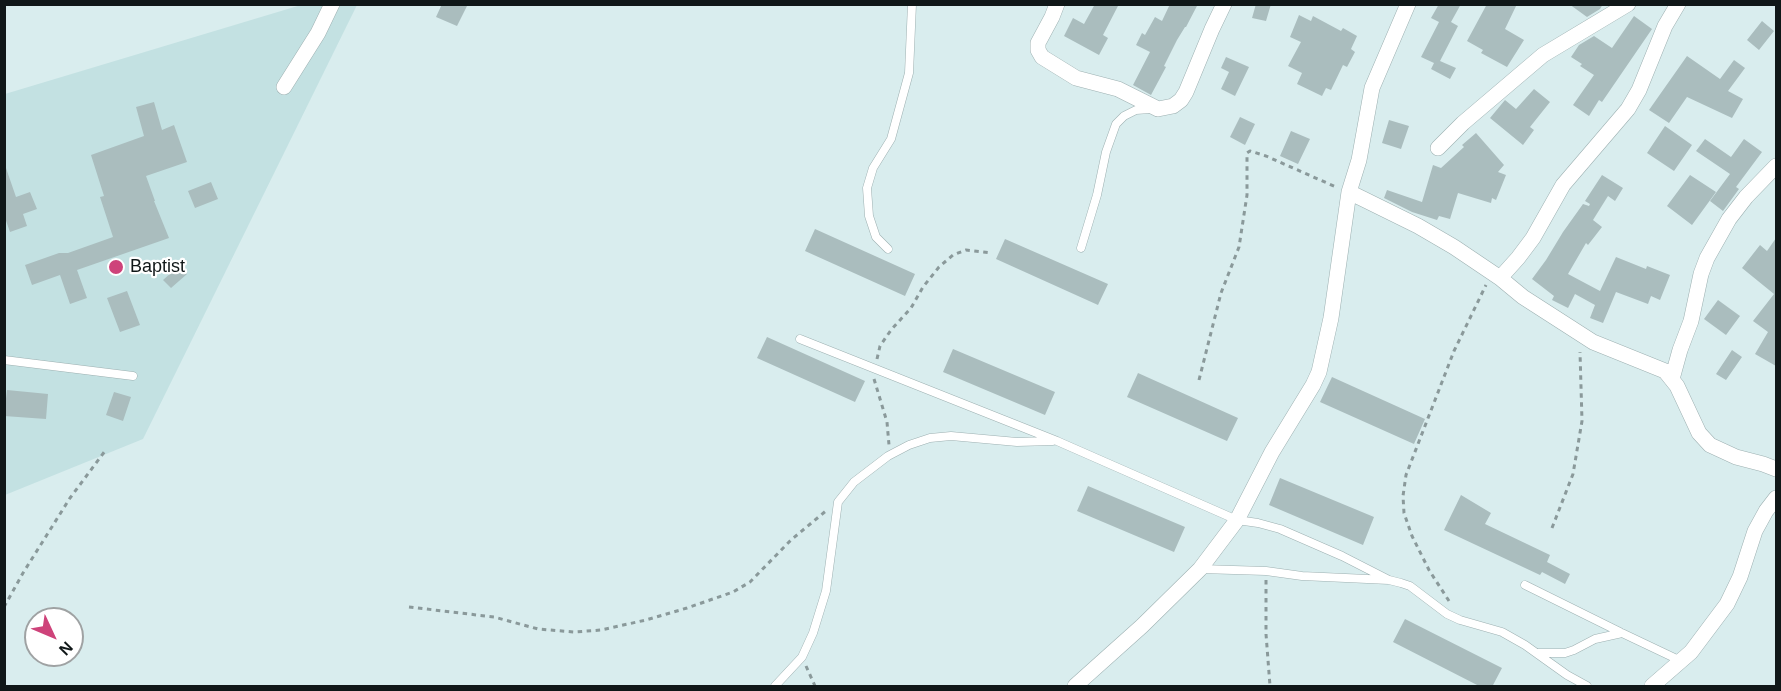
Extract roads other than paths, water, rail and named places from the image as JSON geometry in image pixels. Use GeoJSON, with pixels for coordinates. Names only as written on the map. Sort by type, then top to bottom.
{"type":"FeatureCollection","features":[{"type":"Feature","properties":{"kind":"street"},"geometry":{"type":"LineString","coordinates":[[284,87],[318,33],[332,4]]}},
{"type":"Feature","properties":{"kind":"street"},"geometry":{"type":"LineString","coordinates":[[1057,4],[1038,43],[1038,50],[1042,57],[1076,78],[1118,89],[1158,109],[1173,106],[1181,100],[1224,4]]}},
{"type":"Feature","properties":{"kind":"street"},"geometry":{"type":"LineString","coordinates":[[1075,687],[1142,626],[1200,568],[1237,520],[1272,452],[1313,386],[1319,372],[1331,318],[1349,192],[1360,152],[1372,87],[1408,4]]}},
{"type":"Feature","properties":{"kind":"street"},"geometry":{"type":"LineString","coordinates":[[1438,148],[1463,123],[1543,55],[1628,4]]}},
{"type":"Feature","properties":{"kind":"street"},"geometry":{"type":"LineString","coordinates":[[1496,275],[1518,258],[1533,238],[1563,185],[1628,109],[1639,90],[1665,26],[1678,4]]}},
{"type":"Feature","properties":{"kind":"street"},"geometry":{"type":"LineString","coordinates":[[1672,379],[1691,321],[1701,274],[1707,258],[1729,219],[1746,197],[1776,166]]}},
{"type":"Feature","properties":{"kind":"street"},"geometry":{"type":"LineString","coordinates":[[1349,192],[1454,246],[1523,297],[1593,342],[1665,371],[1672,379],[1699,433],[1710,445],[1736,457],[1776,469]]}},
{"type":"Feature","properties":{"kind":"street"},"geometry":{"type":"LineString","coordinates":[[1652,687],[1703,637],[1727,604],[1740,577],[1755,531],[1776,498]]}},
{"type":"Feature","properties":{"kind":"lane"},"geometry":{"type":"LineString","coordinates":[[888,249],[876,237],[868,216],[867,188],[873,168],[891,139],[909,73],[912,4]]}},
{"type":"Feature","properties":{"kind":"lane"},"geometry":{"type":"LineString","coordinates":[[1080,248],[1116,124],[1124,116],[1136,110],[1158,109]]}},
{"type":"Feature","properties":{"kind":"lane"},"geometry":{"type":"LineString","coordinates":[[800,339],[1057,441],[1237,520],[1280,529],[1342,556],[1389,580],[1410,586],[1447,614],[1503,632],[1587,687]]}},
{"type":"Feature","properties":{"kind":"lane"},"geometry":{"type":"LineString","coordinates":[[4,360],[133,376]]}},
{"type":"Feature","properties":{"kind":"lane"},"geometry":{"type":"LineString","coordinates":[[775,687],[802,657],[813,633],[826,591],[838,502],[854,482],[888,456],[909,445],[930,438],[951,436],[1017,442],[1057,441]]}},
{"type":"Feature","properties":{"kind":"lane"},"geometry":{"type":"LineString","coordinates":[[1200,568],[1389,580]]}},
{"type":"Feature","properties":{"kind":"lane"},"geometry":{"type":"LineString","coordinates":[[1525,585],[1681,661]]}},
{"type":"Feature","properties":{"kind":"lane"},"geometry":{"type":"LineString","coordinates":[[1538,653],[1564,653],[1595,639],[1622,633]]}},
{"type":"Feature","properties":{"kind":"place","name":"Baptist"},"geometry":{"type":"Point","coordinates":[116,267]}}]}
